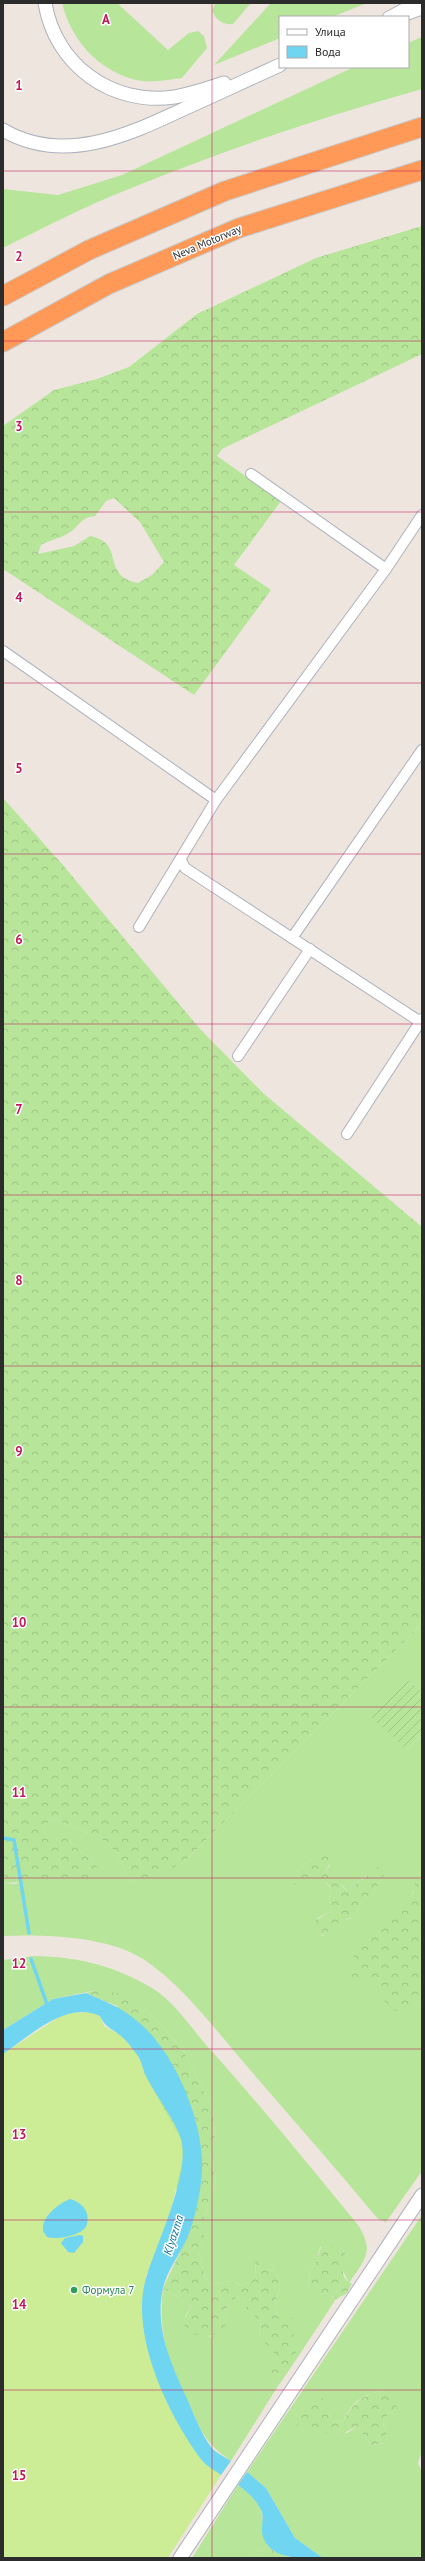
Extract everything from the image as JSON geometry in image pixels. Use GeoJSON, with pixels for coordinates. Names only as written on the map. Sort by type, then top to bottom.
{"type":"FeatureCollection","features":[{"type":"Feature","properties":{"kind":"highway"},"geometry":{"type":"LineString","coordinates":[[3,296],[89,250],[225,191],[422,127]]}},
{"type":"Feature","properties":{"kind":"highway","name":"Neva Motorway"},"geometry":{"type":"LineString","coordinates":[[3,342],[109,284],[239,228],[422,170]]}},
{"type":"Feature","properties":{"kind":"street"},"geometry":{"type":"LineString","coordinates":[[45,3],[52,30],[70,59],[80,71],[96,82],[125,94],[142,97],[174,97],[196,92],[279,65]]}},
{"type":"Feature","properties":{"kind":"street"},"geometry":{"type":"LineString","coordinates":[[390,16],[414,3]]}},
{"type":"Feature","properties":{"kind":"street"},"geometry":{"type":"LineString","coordinates":[[400,16],[422,8]]}},
{"type":"Feature","properties":{"kind":"street"},"geometry":{"type":"LineString","coordinates":[[3,130],[30,142],[49,146],[82,146],[98,143],[136,130],[279,65]]}},
{"type":"Feature","properties":{"kind":"street"},"geometry":{"type":"LineString","coordinates":[[251,474],[386,569]]}},
{"type":"Feature","properties":{"kind":"street"},"geometry":{"type":"LineString","coordinates":[[139,928],[216,800],[386,569],[421,518]]}},
{"type":"Feature","properties":{"kind":"street"},"geometry":{"type":"LineString","coordinates":[[3,651],[216,800]]}},
{"type":"Feature","properties":{"kind":"street"},"geometry":{"type":"LineString","coordinates":[[292,938],[422,750]]}},
{"type":"Feature","properties":{"kind":"street"},"geometry":{"type":"LineString","coordinates":[[181,860],[185,868],[421,1021],[347,1134]]}},
{"type":"Feature","properties":{"kind":"street"},"geometry":{"type":"LineString","coordinates":[[238,1056],[310,949]]}},
{"type":"Feature","properties":{"kind":"street"},"geometry":{"type":"LineString","coordinates":[[180,2558],[422,2195]]}},
{"type":"Feature","properties":{"kind":"green space"},"geometry":{"type":"Polygon","coordinates":[[[62,3],[117,3],[168,50],[189,33],[198,31],[204,36],[207,48],[182,78],[163,81],[132,79],[107,68],[96,60],[72,29],[62,3]]]}},
{"type":"Feature","properties":{"kind":"green space"},"geometry":{"type":"Polygon","coordinates":[[[215,3],[251,3],[233,24],[226,24],[220,21],[212,11],[215,3]]]}},
{"type":"Feature","properties":{"kind":"green space"},"geometry":{"type":"Polygon","coordinates":[[[271,3],[367,3],[334,16],[279,16],[279,38],[214,65],[271,3]]]}},
{"type":"Feature","properties":{"kind":"green space"},"geometry":{"type":"Polygon","coordinates":[[[422,37],[422,89],[302,125],[184,167],[94,204],[3,248],[3,189],[58,195],[122,175],[352,68],[409,68],[409,43],[422,37]]]}},
{"type":"Feature","properties":{"kind":"green space"},"geometry":{"type":"Polygon","coordinates":[[[422,226],[422,354],[222,449],[217,456],[281,501],[234,565],[271,590],[194,695],[3,569],[3,426],[54,390],[97,379],[129,367],[197,314],[316,258],[422,226]],[[114,498],[106,501],[95,516],[86,518],[71,532],[41,545],[38,554],[74,546],[90,536],[101,539],[111,552],[120,574],[127,579],[138,583],[152,575],[164,562],[140,522],[114,498]]]}},
{"type":"Feature","properties":{"kind":"green space"},"geometry":{"type":"Polygon","coordinates":[[[3,798],[62,864],[200,1029],[263,1093],[422,1227],[422,1624],[183,1863],[155,1876],[131,1882],[117,1854],[106,1842],[55,1819],[42,1826],[47,1834],[61,1834],[97,1866],[95,1879],[3,1883],[3,798]]]}},
{"type":"Feature","properties":{"kind":"green space"},"geometry":{"type":"Polygon","coordinates":[[[422,1624],[422,1692],[406,1678],[407,1750],[422,1735],[422,1873],[417,1880],[411,1896],[401,1909],[358,1944],[366,1981],[378,1976],[412,2006],[422,2002],[422,2171],[386,2222],[378,2219],[208,2020],[180,1990],[151,1964],[122,1949],[89,1940],[35,1935],[3,1936],[3,1883],[14,1884],[97,1866],[61,1834],[47,1834],[42,1826],[55,1819],[106,1842],[117,1854],[131,1882],[183,1863],[422,1624]],[[316,1854],[297,1872],[323,1880],[331,1888],[329,1901],[332,1906],[330,1912],[318,1918],[312,1929],[323,1936],[342,1921],[353,1918],[362,1902],[373,1894],[386,1872],[367,1875],[347,1891],[343,1886],[331,1881],[326,1871],[330,1865],[316,1854]]]}},
{"type":"Feature","properties":{"kind":"green space"},"geometry":{"type":"Polygon","coordinates":[[[406,1678],[422,1692],[422,1735],[407,1750],[370,1716],[406,1678]]]}},
{"type":"Feature","properties":{"kind":"green space"},"geometry":{"type":"Polygon","coordinates":[[[323,1852],[329,1853],[332,1859],[326,1871],[331,1881],[338,1882],[347,1891],[378,1867],[385,1866],[386,1872],[373,1894],[362,1902],[353,1918],[347,1919],[338,1926],[340,1931],[337,1934],[330,1936],[319,1934],[312,1929],[313,1922],[330,1912],[332,1906],[329,1901],[331,1888],[322,1880],[293,1884],[291,1878],[316,1854],[323,1852]]]}},
{"type":"Feature","properties":{"kind":"green space"},"geometry":{"type":"Polygon","coordinates":[[[422,1873],[422,2002],[401,2011],[390,2010],[377,1989],[378,1977],[366,1981],[353,1980],[350,1968],[358,1944],[385,1918],[406,1903],[413,1893],[416,1880],[422,1873]]]}},
{"type":"Feature","properties":{"kind":"green space"},"geometry":{"type":"Polygon","coordinates":[[[34,1956],[81,1960],[109,1968],[123,1973],[160,1993],[182,2015],[358,2225],[366,2242],[367,2249],[360,2268],[349,2283],[341,2267],[347,2255],[339,2247],[320,2247],[317,2260],[310,2270],[308,2289],[318,2295],[325,2293],[336,2299],[292,2366],[294,2339],[290,2316],[278,2316],[276,2311],[275,2304],[280,2283],[272,2265],[255,2262],[256,2275],[253,2280],[241,2285],[229,2281],[210,2285],[205,2277],[199,2253],[204,2241],[204,2217],[216,2180],[210,2156],[215,2131],[211,2105],[183,2050],[143,2005],[97,1990],[53,1999],[3,2030],[3,1960],[34,1956]]]}},
{"type":"Feature","properties":{"kind":"green space"},"geometry":{"type":"Polygon","coordinates":[[[97,1990],[122,1994],[143,2005],[183,2050],[211,2105],[215,2131],[210,2156],[216,2180],[204,2217],[204,2241],[199,2253],[205,2277],[210,2285],[229,2281],[241,2285],[253,2280],[256,2275],[255,2262],[260,2258],[272,2265],[280,2283],[275,2304],[276,2311],[278,2316],[290,2316],[295,2320],[293,2330],[296,2340],[299,2342],[299,2349],[295,2354],[292,2366],[278,2386],[269,2382],[266,2376],[274,2353],[260,2338],[261,2322],[247,2310],[243,2297],[233,2299],[230,2302],[226,2315],[226,2325],[221,2330],[210,2336],[204,2336],[193,2333],[187,2329],[183,2323],[191,2306],[163,2288],[190,2231],[117,2006],[86,1993],[97,1990]]]}},
{"type":"Feature","properties":{"kind":"green space","name":"Формула 7"},"geometry":{"type":"Polygon","coordinates":[[[91,2012],[100,2016],[104,2026],[122,2036],[139,2057],[145,2075],[181,2139],[183,2158],[168,2223],[146,2276],[153,2367],[172,2412],[201,2459],[221,2475],[168,2558],[3,2558],[3,2054],[65,2013],[91,2012]]]}},
{"type":"Feature","properties":{"kind":"green space"},"geometry":{"type":"Polygon","coordinates":[[[422,2215],[422,2451],[418,2463],[422,2472],[422,2558],[323,2558],[295,2538],[266,2488],[247,2472],[422,2215]],[[381,2391],[368,2395],[358,2401],[350,2409],[343,2421],[330,2422],[329,2409],[313,2428],[321,2427],[347,2433],[358,2426],[364,2437],[372,2445],[384,2443],[388,2437],[383,2425],[388,2414],[398,2409],[381,2391]]]}},
{"type":"Feature","properties":{"kind":"green space"},"geometry":{"type":"Polygon","coordinates":[[[321,2247],[339,2247],[347,2255],[343,2267],[343,2274],[352,2284],[346,2294],[336,2299],[325,2293],[318,2295],[311,2294],[308,2289],[310,2270],[317,2260],[321,2247]]]}},
{"type":"Feature","properties":{"kind":"green space"},"geometry":{"type":"Polygon","coordinates":[[[163,2288],[191,2306],[185,2317],[210,2337],[226,2325],[226,2315],[230,2302],[233,2299],[243,2297],[247,2310],[261,2322],[260,2338],[275,2353],[274,2359],[270,2364],[269,2382],[278,2386],[231,2461],[221,2454],[203,2434],[174,2372],[169,2359],[163,2333],[163,2288]]]}},
{"type":"Feature","properties":{"kind":"green space"},"geometry":{"type":"Polygon","coordinates":[[[381,2391],[392,2398],[398,2409],[388,2414],[383,2425],[388,2437],[384,2443],[372,2445],[364,2437],[358,2426],[336,2437],[325,2433],[321,2427],[302,2432],[295,2422],[299,2412],[305,2405],[313,2400],[324,2398],[329,2409],[330,2422],[343,2421],[358,2401],[368,2395],[381,2391]]]}},
{"type":"Feature","properties":{"kind":"green space"},"geometry":{"type":"Polygon","coordinates":[[[238,2485],[252,2496],[260,2507],[268,2545],[250,2558],[192,2558],[238,2485]]]}},
{"type":"Feature","properties":{"kind":"green space"},"geometry":{"type":"Polygon","coordinates":[[[268,2545],[274,2551],[292,2558],[250,2558],[268,2545]]]}},
{"type":"Feature","properties":{"kind":"water","name":"Klyazma"},"geometry":{"type":"Polygon","coordinates":[[[86,1993],[124,2011],[149,2032],[173,2065],[190,2103],[196,2122],[202,2159],[202,2177],[199,2196],[190,2231],[165,2281],[161,2303],[161,2318],[166,2347],[201,2431],[213,2449],[231,2461],[221,2475],[202,2461],[187,2440],[175,2418],[154,2371],[147,2346],[143,2321],[142,2297],[147,2275],[172,2207],[181,2170],[183,2153],[181,2139],[174,2123],[150,2084],[138,2056],[121,2036],[106,2025],[100,2016],[87,2012],[61,2016],[49,2022],[3,2054],[3,2030],[53,1999],[86,1993]]]}},
{"type":"Feature","properties":{"kind":"water"},"geometry":{"type":"Polygon","coordinates":[[[70,2199],[83,2206],[87,2213],[88,2218],[86,2227],[73,2235],[57,2238],[47,2237],[43,2231],[43,2226],[48,2216],[60,2204],[70,2199]]]}},
{"type":"Feature","properties":{"kind":"water"},"geometry":{"type":"Polygon","coordinates":[[[80,2235],[83,2236],[83,2242],[74,2253],[68,2252],[61,2243],[65,2238],[80,2235]]]}},
{"type":"Feature","properties":{"kind":"water"},"geometry":{"type":"Polygon","coordinates":[[[247,2472],[266,2488],[295,2538],[323,2558],[298,2558],[289,2556],[273,2550],[267,2545],[262,2534],[263,2516],[259,2506],[251,2496],[238,2485],[247,2472]]]}},
{"type":"Feature","properties":{"kind":"waterway"},"geometry":{"type":"LineString","coordinates":[[3,1838],[14,1840],[29,1933]]}},
{"type":"Feature","properties":{"kind":"waterway"},"geometry":{"type":"LineString","coordinates":[[31,1959],[48,2007]]}},
{"type":"Feature","properties":{"kind":"place","name":"Формула 7"},"geometry":{"type":"Point","coordinates":[74,2290]}}]}
